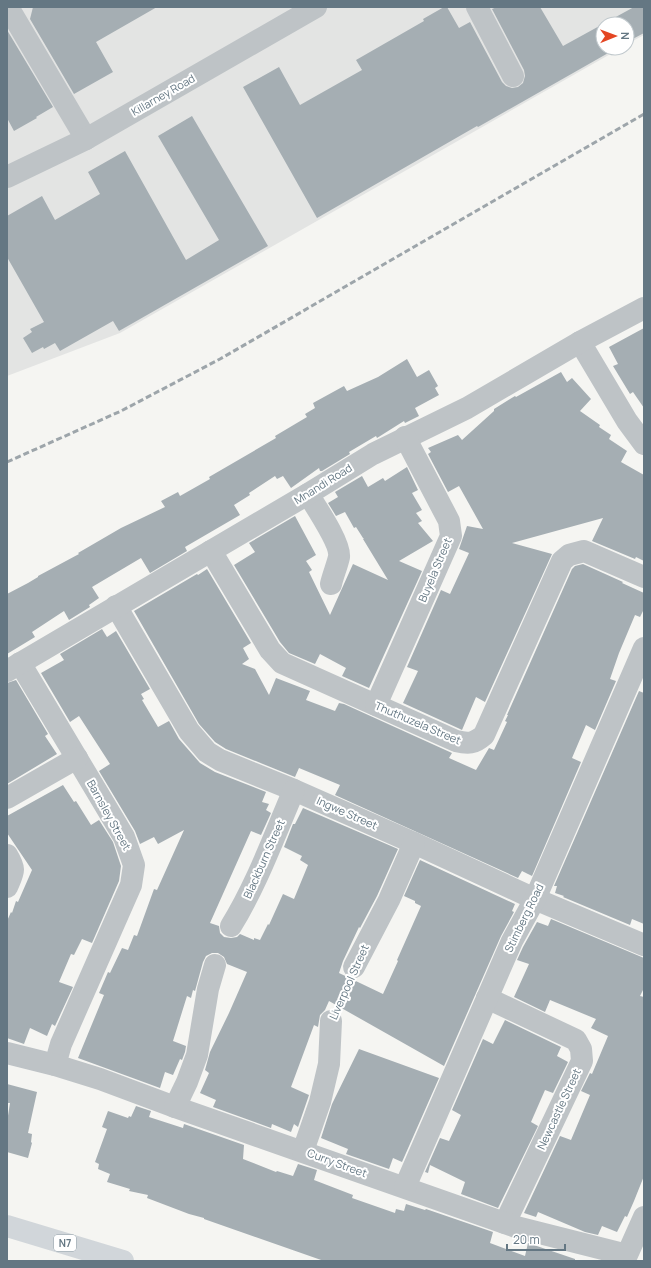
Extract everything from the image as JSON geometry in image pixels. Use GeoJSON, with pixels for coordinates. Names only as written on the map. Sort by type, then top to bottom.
{"type":"FeatureCollection","features":[{"type":"Feature","properties":{"kind":"highway","name":"N7"},"geometry":{"type":"LineString","coordinates":[[7,1226],[123,1261]]}},
{"type":"Feature","properties":{"kind":"street"},"geometry":{"type":"LineString","coordinates":[[8,7],[86,139]]}},
{"type":"Feature","properties":{"kind":"street","name":"Killarney Road"},"geometry":{"type":"LineString","coordinates":[[7,177],[86,139],[316,7]]}},
{"type":"Feature","properties":{"kind":"street"},"geometry":{"type":"LineString","coordinates":[[477,7],[513,76]]}},
{"type":"Feature","properties":{"kind":"street","name":"Mnandi Road"},"geometry":{"type":"LineString","coordinates":[[13,667],[308,494],[372,454],[467,408],[580,342],[644,308]]}},
{"type":"Feature","properties":{"kind":"street"},"geometry":{"type":"LineString","coordinates":[[580,342],[635,417],[644,444]]}},
{"type":"Feature","properties":{"kind":"street","name":"Buyela Street"},"geometry":{"type":"LineString","coordinates":[[376,705],[451,536],[449,521],[405,437]]}},
{"type":"Feature","properties":{"kind":"street"},"geometry":{"type":"LineString","coordinates":[[308,494],[332,535],[339,552],[339,558],[331,584]]}},
{"type":"Feature","properties":{"kind":"street","name":"Thuthuzela Street"},"geometry":{"type":"LineString","coordinates":[[211,551],[277,658],[287,666],[465,744],[478,741],[484,735],[562,561],[569,555],[584,551],[644,577]]}},
{"type":"Feature","properties":{"kind":"street","name":"Ingwe Street"},"geometry":{"type":"LineString","coordinates":[[116,606],[189,731],[207,752],[220,760],[294,790],[535,899],[644,945]]}},
{"type":"Feature","properties":{"kind":"street","name":"Stimberg Road"},"geometry":{"type":"LineString","coordinates":[[405,1187],[512,941],[535,899],[644,648]]}},
{"type":"Feature","properties":{"kind":"street","name":"Barnsley Street"},"geometry":{"type":"LineString","coordinates":[[13,667],[77,758],[124,837],[134,865],[131,885],[61,1044],[55,1065]]}},
{"type":"Feature","properties":{"kind":"street"},"geometry":{"type":"LineString","coordinates":[[7,798],[77,758]]}},
{"type":"Feature","properties":{"kind":"street","name":"Blackburn Street"},"geometry":{"type":"LineString","coordinates":[[231,926],[243,907],[253,886],[294,790]]}},
{"type":"Feature","properties":{"kind":"street","name":"Liverpool Street"},"geometry":{"type":"LineString","coordinates":[[354,967],[389,900],[414,843]]}},
{"type":"Feature","properties":{"kind":"street"},"geometry":{"type":"LineString","coordinates":[[7,855],[13,865],[14,871],[7,887]]}},
{"type":"Feature","properties":{"kind":"street"},"geometry":{"type":"LineString","coordinates":[[176,1107],[198,1055],[208,989],[215,965]]}},
{"type":"Feature","properties":{"kind":"street","name":"Newcastle Street"},"geometry":{"type":"LineString","coordinates":[[487,998],[576,1040],[582,1054],[582,1061],[505,1223]]}},
{"type":"Feature","properties":{"kind":"street","name":"Liverpool Street"},"geometry":{"type":"LineString","coordinates":[[303,1151],[320,1102],[329,1064],[331,1021]]}},
{"type":"Feature","properties":{"kind":"street","name":"Curry Street"},"geometry":{"type":"LineString","coordinates":[[7,1053],[100,1078],[176,1107],[505,1223],[627,1255],[644,1216]]}},
{"type":"Feature","properties":{"kind":"path","name":"Liverpool Street"},"geometry":{"type":"LineString","coordinates":[[331,1021],[354,967]]}},
{"type":"Feature","properties":{"kind":"shaded area"},"geometry":{"type":"Polygon","coordinates":[[[7,7],[644,7],[644,35],[635,40],[635,16],[595,16],[595,56],[607,56],[120,333],[7,376],[7,7]]]}},
{"type":"Feature","properties":{"kind":"building"},"geometry":{"type":"Polygon","coordinates":[[[33,7],[157,7],[96,42],[113,72],[74,94],[30,19],[33,7]]]}},
{"type":"Feature","properties":{"kind":"building"},"geometry":{"type":"Polygon","coordinates":[[[444,7],[447,7],[459,28],[470,22],[502,82],[506,86],[512,88],[518,87],[523,83],[525,76],[524,70],[492,9],[497,7],[540,7],[563,46],[595,28],[595,56],[603,56],[317,218],[243,87],[279,67],[300,105],[362,70],[356,60],[424,21],[423,19],[444,7]]]}},
{"type":"Feature","properties":{"kind":"building"},"geometry":{"type":"Polygon","coordinates":[[[634,7],[644,7],[644,33],[635,38],[635,16],[618,16],[634,7]]]}},
{"type":"Feature","properties":{"kind":"building"},"geometry":{"type":"Polygon","coordinates":[[[7,30],[53,107],[14,131],[7,118],[7,30]]]}},
{"type":"Feature","properties":{"kind":"building"},"geometry":{"type":"Polygon","coordinates":[[[192,116],[268,246],[119,331],[113,321],[60,351],[55,343],[32,353],[23,338],[32,332],[30,329],[44,322],[7,257],[7,216],[42,196],[55,220],[100,194],[88,172],[125,151],[186,260],[219,240],[158,136],[192,116]]]}},
{"type":"Feature","properties":{"kind":"building"},"geometry":{"type":"Polygon","coordinates":[[[644,328],[644,408],[633,392],[630,394],[613,366],[618,364],[609,347],[644,328]]]}},
{"type":"Feature","properties":{"kind":"building"},"geometry":{"type":"Polygon","coordinates":[[[407,359],[417,377],[429,370],[438,386],[435,388],[439,395],[415,408],[419,416],[405,423],[404,421],[377,438],[376,436],[349,452],[350,454],[322,471],[320,471],[319,468],[291,488],[283,476],[277,479],[275,476],[234,505],[240,515],[185,547],[187,551],[150,573],[141,558],[92,587],[99,598],[89,605],[90,607],[69,620],[64,611],[32,632],[35,637],[7,654],[7,594],[79,554],[78,553],[121,528],[165,507],[161,501],[178,492],[180,496],[210,479],[209,477],[276,438],[275,436],[307,417],[305,414],[315,408],[313,403],[344,386],[347,391],[378,377],[407,359]]]}},
{"type":"Feature","properties":{"kind":"building"},"geometry":{"type":"Polygon","coordinates":[[[561,372],[567,382],[572,378],[591,399],[580,411],[611,435],[609,439],[627,451],[621,462],[644,475],[644,561],[636,557],[635,559],[592,541],[603,518],[512,543],[552,554],[485,702],[476,697],[462,730],[403,703],[418,671],[407,667],[441,590],[450,594],[469,553],[459,549],[467,526],[483,529],[459,486],[448,492],[428,454],[431,452],[428,448],[458,435],[462,440],[494,411],[494,409],[515,396],[516,397],[561,372]]]}},
{"type":"Feature","properties":{"kind":"building"},"geometry":{"type":"Polygon","coordinates":[[[407,467],[418,490],[412,493],[422,510],[416,513],[422,521],[418,523],[433,541],[399,561],[422,571],[369,688],[342,676],[346,668],[320,654],[315,664],[289,653],[280,642],[234,565],[255,552],[249,543],[295,516],[316,555],[306,561],[312,570],[309,572],[330,615],[353,564],[388,580],[363,539],[364,538],[356,527],[354,528],[345,512],[336,516],[328,503],[338,497],[335,492],[362,476],[368,487],[383,478],[385,481],[407,467]]]}},
{"type":"Feature","properties":{"kind":"building"},"geometry":{"type":"Polygon","coordinates":[[[583,564],[644,593],[644,609],[640,617],[635,615],[619,653],[610,679],[616,681],[595,730],[586,725],[572,758],[581,762],[532,876],[522,871],[518,878],[335,795],[340,785],[299,768],[295,777],[226,749],[215,742],[199,724],[134,611],[207,569],[251,643],[243,648],[249,659],[242,664],[255,669],[269,695],[276,678],[310,691],[306,700],[335,711],[339,703],[344,704],[452,753],[449,758],[476,770],[489,748],[494,750],[507,722],[505,721],[507,715],[572,569],[575,566],[583,564]]]}},
{"type":"Feature","properties":{"kind":"building"},"geometry":{"type":"Polygon","coordinates":[[[102,629],[107,637],[116,631],[150,689],[141,694],[144,699],[142,700],[158,727],[169,721],[179,739],[200,763],[215,772],[266,792],[262,802],[269,804],[266,810],[271,813],[261,835],[251,831],[210,923],[219,926],[220,933],[224,937],[237,937],[240,934],[254,940],[254,938],[260,940],[268,924],[269,925],[283,894],[294,899],[308,865],[300,860],[302,856],[284,847],[293,824],[295,824],[303,808],[398,849],[377,896],[360,928],[359,927],[339,973],[383,994],[421,906],[415,903],[415,901],[404,896],[420,860],[515,904],[512,911],[514,912],[501,936],[444,1066],[329,1001],[325,1010],[320,1015],[318,1027],[314,1025],[291,1087],[309,1095],[298,1127],[294,1124],[291,1132],[272,1124],[271,1128],[213,1107],[216,1100],[200,1093],[209,1073],[205,1070],[210,1052],[247,972],[227,964],[224,957],[218,953],[212,953],[206,956],[195,991],[193,990],[191,998],[187,996],[173,1041],[186,1046],[185,1052],[173,1075],[165,1072],[160,1088],[78,1058],[104,995],[99,993],[108,972],[110,973],[122,948],[128,950],[134,935],[137,936],[154,889],[157,890],[184,830],[158,844],[154,837],[140,844],[135,831],[99,771],[110,764],[79,716],[70,722],[41,673],[64,660],[60,654],[102,629]]]}},
{"type":"Feature","properties":{"kind":"building"},"geometry":{"type":"Polygon","coordinates":[[[16,680],[48,734],[45,736],[57,754],[7,784],[7,683],[16,680]]]}},
{"type":"Feature","properties":{"kind":"building"},"geometry":{"type":"Polygon","coordinates":[[[639,691],[644,693],[644,924],[632,919],[630,925],[555,893],[557,886],[554,886],[639,691]]]}},
{"type":"Feature","properties":{"kind":"building"},"geometry":{"type":"Polygon","coordinates":[[[63,785],[74,802],[76,801],[91,825],[99,820],[113,842],[121,866],[119,881],[92,943],[82,939],[74,955],[71,954],[59,982],[73,987],[55,1026],[52,1024],[47,1036],[30,1028],[24,1044],[7,1038],[7,921],[11,912],[12,913],[16,901],[18,902],[32,870],[7,833],[7,816],[63,785]]]}},
{"type":"Feature","properties":{"kind":"building"},"geometry":{"type":"Polygon","coordinates":[[[551,919],[644,958],[644,988],[640,996],[644,997],[644,1176],[627,1217],[625,1216],[617,1232],[602,1226],[598,1235],[585,1232],[538,1212],[536,1217],[524,1213],[560,1136],[571,1140],[590,1095],[581,1091],[590,1073],[592,1074],[608,1036],[591,1028],[596,1019],[550,1000],[545,1012],[514,997],[529,964],[517,960],[523,947],[537,922],[548,926],[551,919]]]}},
{"type":"Feature","properties":{"kind":"building"},"geometry":{"type":"Polygon","coordinates":[[[505,1020],[561,1047],[557,1056],[568,1062],[553,1093],[545,1090],[531,1122],[538,1126],[498,1208],[461,1194],[465,1182],[430,1165],[428,1173],[425,1172],[440,1138],[449,1141],[461,1115],[452,1110],[483,1039],[493,1044],[505,1020]]]}},
{"type":"Feature","properties":{"kind":"building"},"geometry":{"type":"Polygon","coordinates":[[[359,1049],[439,1078],[402,1162],[393,1158],[389,1169],[346,1154],[348,1149],[321,1138],[332,1104],[359,1049]]]}},
{"type":"Feature","properties":{"kind":"building"},"geometry":{"type":"Polygon","coordinates":[[[7,1084],[37,1092],[28,1133],[32,1134],[32,1143],[28,1158],[7,1152],[7,1122],[10,1103],[7,1103],[7,1084]]]}},
{"type":"Feature","properties":{"kind":"building"},"geometry":{"type":"Polygon","coordinates":[[[136,1106],[151,1111],[149,1117],[183,1128],[184,1124],[244,1145],[243,1159],[276,1172],[277,1171],[293,1176],[298,1164],[317,1170],[314,1180],[353,1195],[352,1198],[395,1213],[396,1209],[404,1211],[406,1204],[425,1210],[426,1209],[493,1232],[490,1243],[525,1256],[528,1243],[575,1259],[575,1261],[324,1261],[189,1214],[147,1198],[148,1195],[129,1191],[130,1189],[107,1182],[110,1174],[98,1169],[99,1164],[95,1162],[107,1129],[102,1127],[108,1111],[128,1118],[129,1116],[131,1117],[136,1106]]]}},
{"type":"Feature","properties":{"kind":"railway"},"geometry":{"type":"LineString","coordinates":[[7,462],[121,411],[220,359],[644,114]]}}]}
